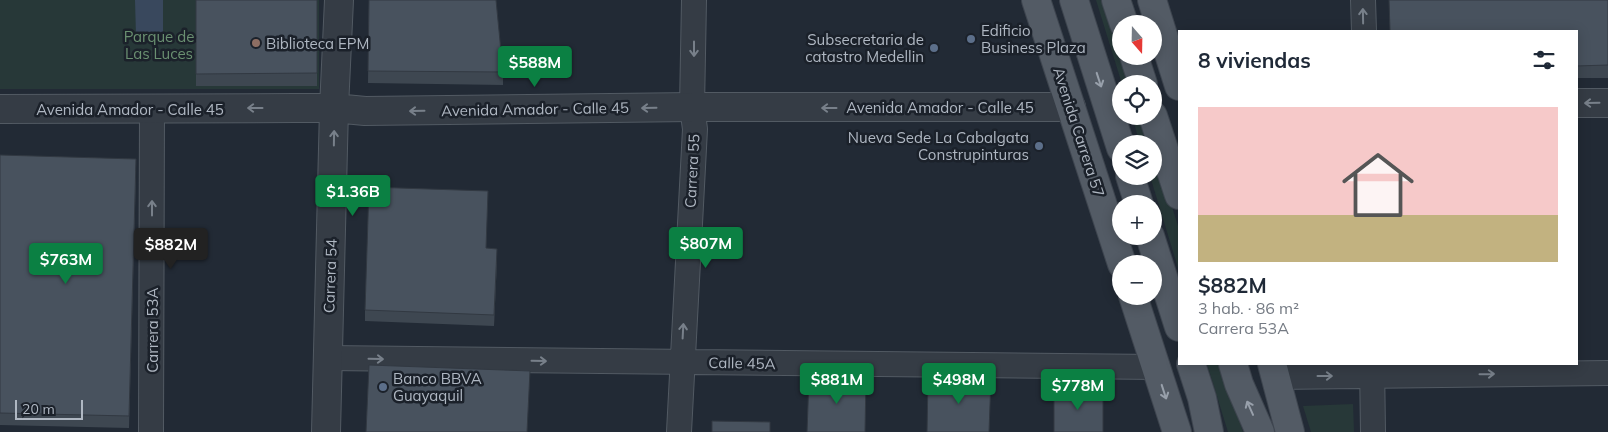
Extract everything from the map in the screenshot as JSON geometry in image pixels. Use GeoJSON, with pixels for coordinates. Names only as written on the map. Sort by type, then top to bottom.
{"type":"FeatureCollection","features":[{"type":"Feature","properties":{"kind":"main road","name":"Avenida Carrera 57"},"geometry":{"type":"LineString","coordinates":[[1036,0],[1119,255]]}},
{"type":"Feature","properties":{"kind":"main road"},"geometry":{"type":"LineString","coordinates":[[1074,0],[1117,135]]}},
{"type":"Feature","properties":{"kind":"main road"},"geometry":{"type":"LineString","coordinates":[[1116,0],[1121,15]]}},
{"type":"Feature","properties":{"kind":"main road"},"geometry":{"type":"LineString","coordinates":[[1152,0],[1178,83]]}},
{"type":"Feature","properties":{"kind":"main road"},"geometry":{"type":"LineString","coordinates":[[1156,125],[1178,192]]}},
{"type":"Feature","properties":{"kind":"main road"},"geometry":{"type":"LineString","coordinates":[[1153,245],[1178,324]]}},
{"type":"Feature","properties":{"kind":"main road"},"geometry":{"type":"LineString","coordinates":[[1136,305],[1177,432]]}},
{"type":"Feature","properties":{"kind":"main road"},"geometry":{"type":"LineString","coordinates":[[1191,365],[1202,398],[1209,432]]}},
{"type":"Feature","properties":{"kind":"main road"},"geometry":{"type":"LineString","coordinates":[[1274,370],[1290,432]]}},
{"type":"Feature","properties":{"kind":"main road"},"geometry":{"type":"LineString","coordinates":[[1236,374],[1260,432]]}},
{"type":"Feature","properties":{"kind":"street","name":"Carrera 54"},"geometry":{"type":"LineString","coordinates":[[326,432],[334,108],[339,0]]}},
{"type":"Feature","properties":{"kind":"street","name":"Carrera 55"},"geometry":{"type":"LineString","coordinates":[[679,432],[681,363],[695,129],[692,107],[694,0]]}},
{"type":"Feature","properties":{"kind":"street"},"geometry":{"type":"LineString","coordinates":[[1363,0],[1364,30]]}},
{"type":"Feature","properties":{"kind":"street"},"geometry":{"type":"LineString","coordinates":[[1578,103],[1608,103]]}},
{"type":"Feature","properties":{"kind":"street","name":"Avenida Amador - Calle 45"},"geometry":{"type":"LineString","coordinates":[[0,109],[334,108],[374,111],[692,107],[1071,107]]}},
{"type":"Feature","properties":{"kind":"street","name":"Carrera 53A"},"geometry":{"type":"LineString","coordinates":[[151,432],[152,109]]}},
{"type":"Feature","properties":{"kind":"street","name":"Calle 45A"},"geometry":{"type":"LineString","coordinates":[[328,358],[1156,367]]}},
{"type":"Feature","properties":{"kind":"street"},"geometry":{"type":"LineString","coordinates":[[1274,370],[1608,373]]}},
{"type":"Feature","properties":{"kind":"street"},"geometry":{"type":"LineString","coordinates":[[1372,370],[1373,432]]}},
{"type":"Feature","properties":{"kind":"green space","name":"Parque de Las Luces"},"geometry":{"type":"Polygon","coordinates":[[[0,0],[319,0],[319,89],[0,89],[0,0]]]}},
{"type":"Feature","properties":{"kind":"green space"},"geometry":{"type":"Polygon","coordinates":[[[1096,0],[1106,0],[1112,19],[1112,52],[1096,0]]]}},
{"type":"Feature","properties":{"kind":"green space"},"geometry":{"type":"Polygon","coordinates":[[[1116,65],[1125,65],[1129,75],[1119,75],[1116,65]]]}},
{"type":"Feature","properties":{"kind":"green space"},"geometry":{"type":"Polygon","coordinates":[[[1135,125],[1146,125],[1149,135],[1137,135],[1135,125]]]}},
{"type":"Feature","properties":{"kind":"green space"},"geometry":{"type":"Polygon","coordinates":[[[1162,175],[1178,226],[1178,268],[1162,215],[1162,195],[1156,195],[1153,185],[1162,185],[1162,175]]]}},
{"type":"Feature","properties":{"kind":"green space"},"geometry":{"type":"Polygon","coordinates":[[[1207,365],[1221,365],[1243,432],[1228,432],[1207,365]]]}},
{"type":"Feature","properties":{"kind":"green space"},"geometry":{"type":"Polygon","coordinates":[[[1353,404],[1354,432],[1311,432],[1303,406],[1353,404]]]}},
{"type":"Feature","properties":{"kind":"water"},"geometry":{"type":"Polygon","coordinates":[[[135,0],[163,0],[163,35],[136,35],[135,0]]]}},
{"type":"Feature","properties":{"kind":"building","name":"Biblioteca EPM"},"geometry":{"type":"Polygon","coordinates":[[[196,0],[317,0],[317,73],[196,74],[196,0]]]}},
{"type":"Feature","properties":{"kind":"building"},"geometry":{"type":"Polygon","coordinates":[[[369,0],[496,0],[503,72],[368,71],[369,0]]]}},
{"type":"Feature","properties":{"kind":"building"},"geometry":{"type":"Polygon","coordinates":[[[1389,0],[1608,0],[1608,65],[1578,66],[1578,30],[1390,30],[1389,0]]]}},
{"type":"Feature","properties":{"kind":"building"},"geometry":{"type":"Polygon","coordinates":[[[0,155],[136,159],[129,416],[0,413],[0,155]]]}},
{"type":"Feature","properties":{"kind":"building"},"geometry":{"type":"Polygon","coordinates":[[[369,187],[488,191],[486,248],[497,249],[494,315],[365,310],[369,187]]]}},
{"type":"Feature","properties":{"kind":"building"},"geometry":{"type":"Polygon","coordinates":[[[369,365],[530,371],[527,432],[366,432],[369,365]]]}},
{"type":"Feature","properties":{"kind":"building"},"geometry":{"type":"Polygon","coordinates":[[[928,377],[991,378],[989,432],[927,432],[928,377]]]}},
{"type":"Feature","properties":{"kind":"building"},"geometry":{"type":"Polygon","coordinates":[[[809,378],[866,379],[865,432],[807,432],[809,378]]]}},
{"type":"Feature","properties":{"kind":"building"},"geometry":{"type":"Polygon","coordinates":[[[1054,390],[1103,390],[1103,432],[1054,432],[1054,390]]]}},
{"type":"Feature","properties":{"kind":"building"},"geometry":{"type":"Polygon","coordinates":[[[712,421],[770,422],[770,432],[712,432],[712,421]]]}},
{"type":"Feature","properties":{"kind":"place","name":"Edificio Business Plaza"},"geometry":{"type":"Point","coordinates":[971,39]}},
{"type":"Feature","properties":{"kind":"place","name":"Biblioteca EPM"},"geometry":{"type":"Point","coordinates":[256,43]}},
{"type":"Feature","properties":{"kind":"place","name":"Subsecretaria de catastro Medellin"},"geometry":{"type":"Point","coordinates":[934,48]}},
{"type":"Feature","properties":{"kind":"place","name":"Nueva Sede La Cabalgata Construpinturas"},"geometry":{"type":"Point","coordinates":[1039,146]}},
{"type":"Feature","properties":{"kind":"place","name":"Banco BBVA Guayaquil"},"geometry":{"type":"Point","coordinates":[383,387]}}]}
